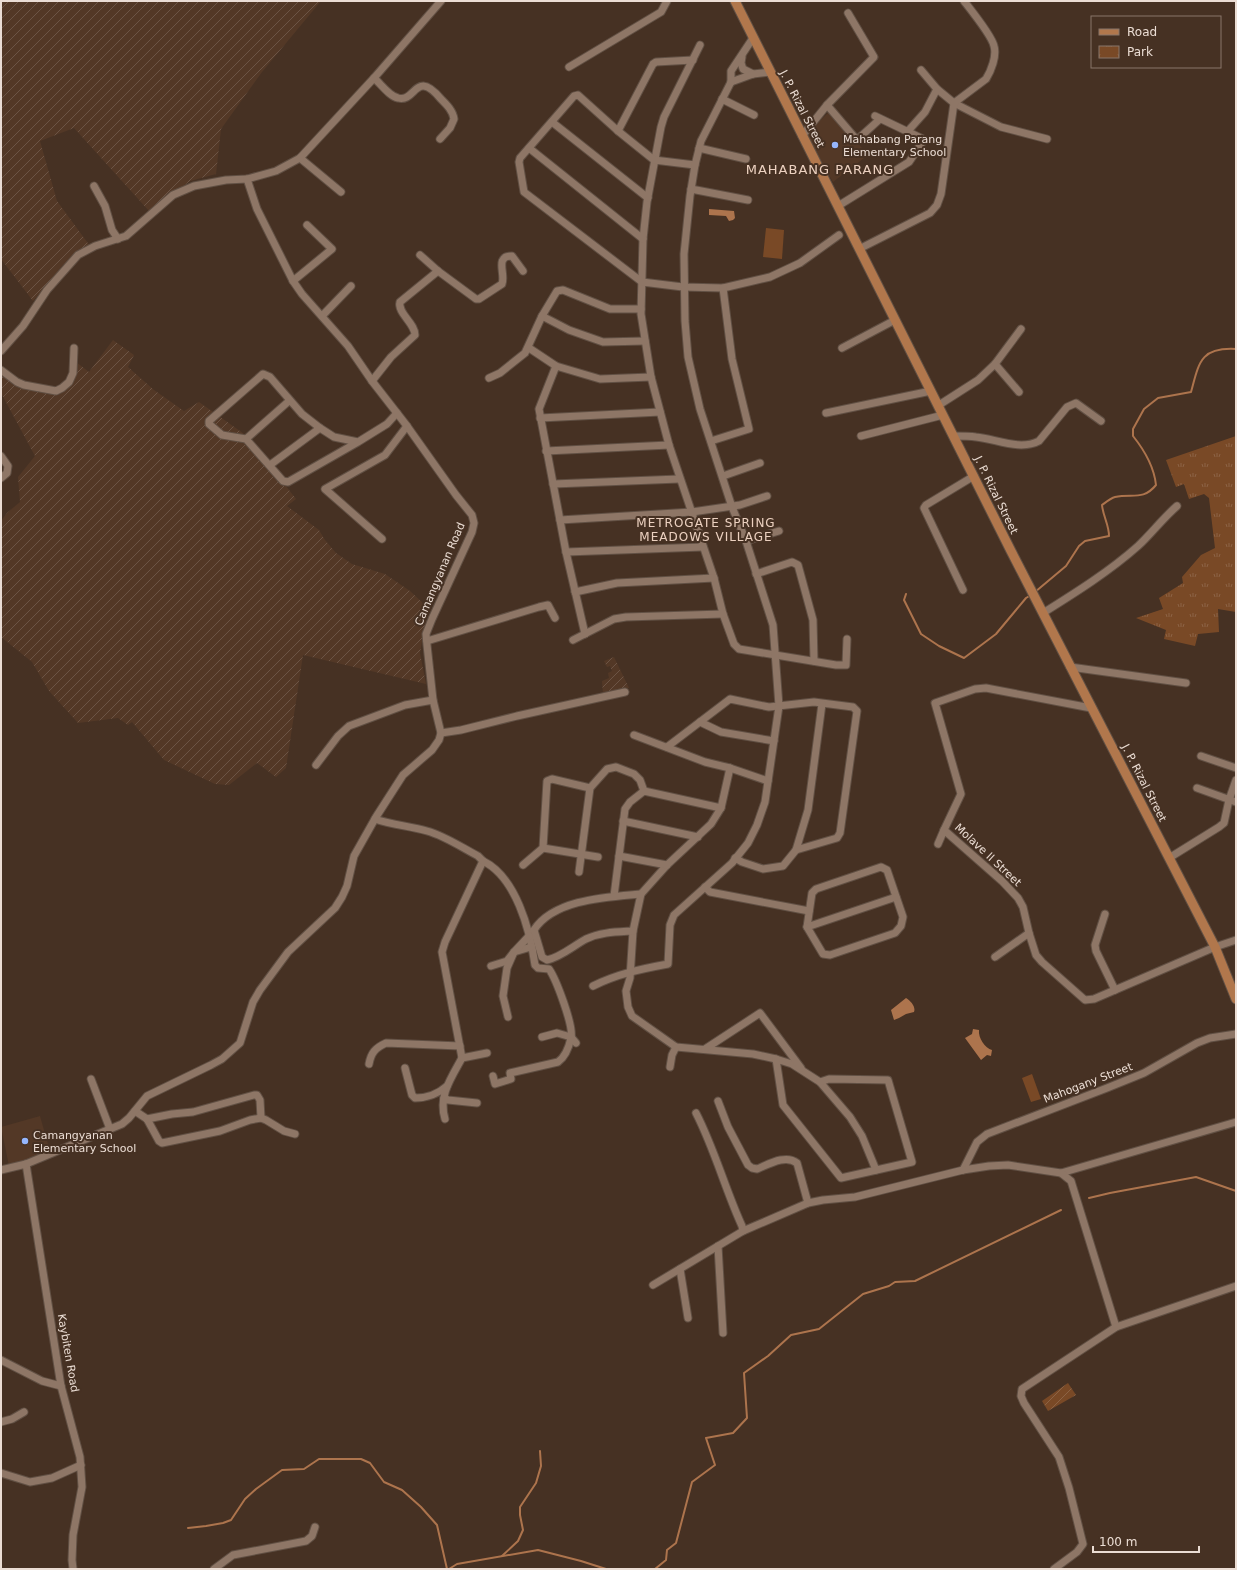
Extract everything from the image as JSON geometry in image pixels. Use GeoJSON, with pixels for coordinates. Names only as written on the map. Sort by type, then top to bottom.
{"type":"FeatureCollection","features":[{"type":"Feature","properties":{"kind":"main road","name":"J. P. Rizal Street"},"geometry":{"type":"LineString","coordinates":[[736,1],[802,136],[1070,667],[1215,947],[1236,999]]}},
{"type":"Feature","properties":{"kind":"street"},"geometry":{"type":"LineString","coordinates":[[1,351],[24,326],[47,290],[78,255],[95,246],[126,236],[173,195],[194,186],[226,180],[247,179],[276,171],[300,158],[374,78],[441,1]]}},
{"type":"Feature","properties":{"kind":"street"},"geometry":{"type":"LineString","coordinates":[[569,67],[661,12],[667,1]]}},
{"type":"Feature","properties":{"kind":"street"},"geometry":{"type":"LineString","coordinates":[[859,249],[930,213],[937,205],[942,194],[954,103],[986,79],[995,55],[994,45],[964,1]]}},
{"type":"Feature","properties":{"kind":"street"},"geometry":{"type":"LineString","coordinates":[[802,136],[827,105],[874,57],[848,13]]}},
{"type":"Feature","properties":{"kind":"street"},"geometry":{"type":"LineString","coordinates":[[593,986],[610,977],[630,971],[668,964],[670,925],[674,915],[706,887],[735,858],[748,842],[757,825],[765,802],[779,706],[773,625],[746,541],[732,507],[700,409],[688,357],[684,321],[683,287],[684,248],[691,189],[699,148],[710,122],[731,82],[731,72],[753,38]]}},
{"type":"Feature","properties":{"kind":"street"},"geometry":{"type":"LineString","coordinates":[[700,46],[664,117],[654,160],[643,239],[641,309],[645,341],[660,412],[679,479],[692,512],[714,578],[723,614],[734,644],[739,649],[836,665],[846,665],[848,639]]}},
{"type":"Feature","properties":{"kind":"street"},"geometry":{"type":"LineString","coordinates":[[743,55],[741,64],[743,69],[753,74]]}},
{"type":"Feature","properties":{"kind":"street"},"geometry":{"type":"LineString","coordinates":[[618,131],[653,64],[656,62],[693,60]]}},
{"type":"Feature","properties":{"kind":"street"},"geometry":{"type":"LineString","coordinates":[[921,70],[938,89],[954,103],[1001,127],[1047,139]]}},
{"type":"Feature","properties":{"kind":"street"},"geometry":{"type":"LineString","coordinates":[[731,82],[753,74],[770,72]]}},
{"type":"Feature","properties":{"kind":"street"},"geometry":{"type":"LineString","coordinates":[[374,78],[392,96],[400,99],[404,98],[420,86],[430,87],[451,110],[454,119],[450,128],[440,139]]}},
{"type":"Feature","properties":{"kind":"street"},"geometry":{"type":"LineString","coordinates":[[908,131],[925,112],[938,89]]}},
{"type":"Feature","properties":{"kind":"street"},"geometry":{"type":"LineString","coordinates":[[696,165],[654,160],[618,131],[578,95],[574,96],[519,160],[523,190],[642,282],[683,287],[723,288],[770,277],[800,263],[839,235]]}},
{"type":"Feature","properties":{"kind":"street"},"geometry":{"type":"LineString","coordinates":[[722,99],[754,115]]}},
{"type":"Feature","properties":{"kind":"street"},"geometry":{"type":"LineString","coordinates":[[827,105],[856,139],[859,138],[878,118],[908,131],[924,140],[909,162],[838,206]]}},
{"type":"Feature","properties":{"kind":"street"},"geometry":{"type":"LineString","coordinates":[[552,122],[648,198]]}},
{"type":"Feature","properties":{"kind":"street"},"geometry":{"type":"LineString","coordinates":[[529,148],[643,239]]}},
{"type":"Feature","properties":{"kind":"street"},"geometry":{"type":"LineString","coordinates":[[699,148],[746,159]]}},
{"type":"Feature","properties":{"kind":"street"},"geometry":{"type":"LineString","coordinates":[[300,158],[341,192]]}},
{"type":"Feature","properties":{"kind":"street","name":"Camangyanan Road"},"geometry":{"type":"LineString","coordinates":[[247,179],[257,209],[293,281],[302,294],[348,346],[372,381],[472,515],[474,522],[472,532],[426,634],[433,700],[441,733]]}},
{"type":"Feature","properties":{"kind":"street"},"geometry":{"type":"LineString","coordinates":[[94,186],[105,206],[112,230],[118,239]]}},
{"type":"Feature","properties":{"kind":"street"},"geometry":{"type":"LineString","coordinates":[[691,189],[748,200]]}},
{"type":"Feature","properties":{"kind":"street"},"geometry":{"type":"LineString","coordinates":[[293,281],[332,250],[307,225]]}},
{"type":"Feature","properties":{"kind":"street"},"geometry":{"type":"LineString","coordinates":[[420,255],[438,271],[476,299],[479,299],[502,284],[504,280],[501,265],[502,261],[507,256],[512,256],[523,271]]}},
{"type":"Feature","properties":{"kind":"street"},"geometry":{"type":"LineString","coordinates":[[372,381],[391,357],[415,335],[415,330],[400,307],[400,302],[438,271]]}},
{"type":"Feature","properties":{"kind":"street"},"geometry":{"type":"LineString","coordinates":[[322,316],[351,286]]}},
{"type":"Feature","properties":{"kind":"street"},"geometry":{"type":"LineString","coordinates":[[711,442],[749,429],[732,359],[723,288]]}},
{"type":"Feature","properties":{"kind":"street"},"geometry":{"type":"LineString","coordinates":[[489,378],[500,373],[529,348],[542,316],[559,290],[563,290],[584,300],[610,309],[641,309]]}},
{"type":"Feature","properties":{"kind":"street"},"geometry":{"type":"LineString","coordinates":[[542,316],[569,330],[603,342],[645,341]]}},
{"type":"Feature","properties":{"kind":"street"},"geometry":{"type":"LineString","coordinates":[[842,348],[895,320]]}},
{"type":"Feature","properties":{"kind":"street"},"geometry":{"type":"LineString","coordinates":[[939,405],[978,380],[995,364],[1022,329]]}},
{"type":"Feature","properties":{"kind":"street"},"geometry":{"type":"LineString","coordinates":[[1,370],[17,382],[24,385],[56,391],[69,382],[73,373],[74,348]]}},
{"type":"Feature","properties":{"kind":"street"},"geometry":{"type":"LineString","coordinates":[[529,348],[556,366],[600,380],[652,377]]}},
{"type":"Feature","properties":{"kind":"street"},"geometry":{"type":"LineString","coordinates":[[995,364],[1019,392]]}},
{"type":"Feature","properties":{"kind":"street"},"geometry":{"type":"LineString","coordinates":[[556,366],[539,409],[566,552],[585,634]]}},
{"type":"Feature","properties":{"kind":"street"},"geometry":{"type":"LineString","coordinates":[[358,442],[334,437],[320,428],[302,414],[270,377],[264,374],[209,421],[209,424],[222,435],[246,439],[283,481],[288,482],[358,442],[387,424],[397,413]]}},
{"type":"Feature","properties":{"kind":"street"},"geometry":{"type":"LineString","coordinates":[[826,413],[931,391]]}},
{"type":"Feature","properties":{"kind":"street"},"geometry":{"type":"LineString","coordinates":[[246,439],[289,400]]}},
{"type":"Feature","properties":{"kind":"street"},"geometry":{"type":"LineString","coordinates":[[954,436],[978,437],[993,441],[1027,445],[1034,444],[1039,441],[1067,407],[1076,403],[1101,421]]}},
{"type":"Feature","properties":{"kind":"street"},"geometry":{"type":"LineString","coordinates":[[540,418],[660,412]]}},
{"type":"Feature","properties":{"kind":"street"},"geometry":{"type":"LineString","coordinates":[[861,436],[943,415]]}},
{"type":"Feature","properties":{"kind":"street"},"geometry":{"type":"LineString","coordinates":[[382,539],[325,489],[385,455],[407,426]]}},
{"type":"Feature","properties":{"kind":"street"},"geometry":{"type":"LineString","coordinates":[[270,465],[320,428]]}},
{"type":"Feature","properties":{"kind":"street"},"geometry":{"type":"LineString","coordinates":[[546,451],[669,445]]}},
{"type":"Feature","properties":{"kind":"street"},"geometry":{"type":"LineString","coordinates":[[1,456],[8,466],[7,473],[1,478]]}},
{"type":"Feature","properties":{"kind":"street"},"geometry":{"type":"LineString","coordinates":[[723,476],[760,463]]}},
{"type":"Feature","properties":{"kind":"street"},"geometry":{"type":"LineString","coordinates":[[963,590],[924,508],[926,505],[974,476]]}},
{"type":"Feature","properties":{"kind":"street"},"geometry":{"type":"LineString","coordinates":[[553,484],[679,479]]}},
{"type":"Feature","properties":{"kind":"street"},"geometry":{"type":"LineString","coordinates":[[560,520],[692,512],[740,506],[767,496]]}},
{"type":"Feature","properties":{"kind":"street"},"geometry":{"type":"LineString","coordinates":[[1041,609],[1079,591],[1138,545],[1177,506]]}},
{"type":"Feature","properties":{"kind":"street"},"geometry":{"type":"LineString","coordinates":[[746,541],[779,531]]}},
{"type":"Feature","properties":{"kind":"street"},"geometry":{"type":"LineString","coordinates":[[566,552],[703,547]]}},
{"type":"Feature","properties":{"kind":"street"},"geometry":{"type":"LineString","coordinates":[[756,574],[792,562],[798,565],[813,620],[814,661]]}},
{"type":"Feature","properties":{"kind":"street"},"geometry":{"type":"LineString","coordinates":[[575,592],[617,583],[714,578]]}},
{"type":"Feature","properties":{"kind":"street"},"geometry":{"type":"LineString","coordinates":[[427,641],[548,605],[555,618]]}},
{"type":"Feature","properties":{"kind":"street"},"geometry":{"type":"LineString","coordinates":[[573,640],[614,619],[626,617],[723,614]]}},
{"type":"Feature","properties":{"kind":"street"},"geometry":{"type":"LineString","coordinates":[[1070,667],[1186,683]]}},
{"type":"Feature","properties":{"kind":"street","name":"Molave II Street"},"geometry":{"type":"LineString","coordinates":[[1091,708],[986,688],[975,689],[935,703],[961,794],[944,830],[1002,881],[1018,898],[1023,907],[1036,955],[1085,1000],[1094,999],[1215,947],[1236,940]]}},
{"type":"Feature","properties":{"kind":"street"},"geometry":{"type":"LineString","coordinates":[[1,1170],[26,1164],[122,1124],[147,1096],[217,1062],[240,1043],[253,1002],[260,990],[288,952],[335,908],[347,886],[354,856],[375,819],[403,775],[432,750],[439,740],[441,733],[461,730],[625,692]]}},
{"type":"Feature","properties":{"kind":"street"},"geometry":{"type":"LineString","coordinates":[[667,747],[730,699],[769,707],[814,702],[853,707],[857,711],[840,833],[837,838],[796,850]]}},
{"type":"Feature","properties":{"kind":"street"},"geometry":{"type":"LineString","coordinates":[[316,765],[338,736],[349,726],[404,705],[433,700]]}},
{"type":"Feature","properties":{"kind":"street"},"geometry":{"type":"LineString","coordinates":[[735,858],[763,869],[783,866],[796,850],[808,810],[822,704]]}},
{"type":"Feature","properties":{"kind":"street"},"geometry":{"type":"LineString","coordinates":[[700,722],[721,732],[774,741]]}},
{"type":"Feature","properties":{"kind":"street"},"geometry":{"type":"LineString","coordinates":[[634,735],[705,762],[730,768],[768,781]]}},
{"type":"Feature","properties":{"kind":"street"},"geometry":{"type":"LineString","coordinates":[[1202,756],[1236,768]]}},
{"type":"Feature","properties":{"kind":"street"},"geometry":{"type":"LineString","coordinates":[[579,872],[590,788],[608,769],[616,766],[634,774],[640,780],[644,792]]}},
{"type":"Feature","properties":{"kind":"street"},"geometry":{"type":"LineString","coordinates":[[730,768],[721,808],[711,824],[667,865],[641,894],[633,930],[630,978],[626,992],[628,1007],[632,1016],[676,1047],[753,1054],[792,1064],[805,1072],[820,1082],[850,1117],[862,1136],[876,1170]]}},
{"type":"Feature","properties":{"kind":"street"},"geometry":{"type":"LineString","coordinates":[[523,865],[543,848],[546,781],[552,779],[590,788]]}},
{"type":"Feature","properties":{"kind":"street"},"geometry":{"type":"LineString","coordinates":[[1169,858],[1224,823],[1232,801],[1236,780]]}},
{"type":"Feature","properties":{"kind":"street"},"geometry":{"type":"LineString","coordinates":[[1197,788],[1232,801]]}},
{"type":"Feature","properties":{"kind":"street"},"geometry":{"type":"LineString","coordinates":[[614,896],[625,809],[630,802],[644,792],[721,808]]}},
{"type":"Feature","properties":{"kind":"street"},"geometry":{"type":"LineString","coordinates":[[375,819],[436,834],[478,856],[507,881],[515,894],[529,936],[535,965],[538,968],[549,969],[553,974],[560,992],[574,1040],[564,1058],[558,1062],[510,1073],[511,1079],[496,1084],[493,1076]]}},
{"type":"Feature","properties":{"kind":"street"},"geometry":{"type":"LineString","coordinates":[[623,821],[698,837]]}},
{"type":"Feature","properties":{"kind":"street"},"geometry":{"type":"LineString","coordinates":[[938,844],[944,830]]}},
{"type":"Feature","properties":{"kind":"street"},"geometry":{"type":"LineString","coordinates":[[543,848],[598,857]]}},
{"type":"Feature","properties":{"kind":"street"},"geometry":{"type":"LineString","coordinates":[[619,856],[667,865]]}},
{"type":"Feature","properties":{"kind":"street"},"geometry":{"type":"LineString","coordinates":[[445,1118],[442,1108],[444,1098],[448,1086],[462,1058],[442,952],[445,942],[483,861]]}},
{"type":"Feature","properties":{"kind":"street"},"geometry":{"type":"LineString","coordinates":[[881,867],[887,870],[896,897],[903,917],[901,926],[895,933],[830,955],[823,954],[807,927],[812,893],[816,889],[881,867]]}},
{"type":"Feature","properties":{"kind":"street"},"geometry":{"type":"LineString","coordinates":[[706,887],[710,892],[809,911]]}},
{"type":"Feature","properties":{"kind":"street"},"geometry":{"type":"LineString","coordinates":[[633,930],[609,932],[587,939],[547,960],[542,957],[534,930],[539,923],[557,911],[584,901],[614,896],[641,894]]}},
{"type":"Feature","properties":{"kind":"street"},"geometry":{"type":"LineString","coordinates":[[807,927],[896,897]]}},
{"type":"Feature","properties":{"kind":"street"},"geometry":{"type":"LineString","coordinates":[[1105,914],[1096,945],[1096,951],[1115,990]]}},
{"type":"Feature","properties":{"kind":"street"},"geometry":{"type":"LineString","coordinates":[[994,957],[1029,933]]}},
{"type":"Feature","properties":{"kind":"street"},"geometry":{"type":"LineString","coordinates":[[491,966],[507,961],[529,936]]}},
{"type":"Feature","properties":{"kind":"street"},"geometry":{"type":"LineString","coordinates":[[508,1016],[503,996],[507,968],[514,952],[531,947]]}},
{"type":"Feature","properties":{"kind":"street"},"geometry":{"type":"LineString","coordinates":[[705,1049],[760,1013],[805,1072]]}},
{"type":"Feature","properties":{"kind":"street"},"geometry":{"type":"LineString","coordinates":[[542,1037],[557,1033],[574,1040]]}},
{"type":"Feature","properties":{"kind":"street","name":"Mahogany Street"},"geometry":{"type":"LineString","coordinates":[[963,1170],[977,1142],[987,1134],[1144,1073],[1196,1043],[1210,1038],[1236,1034]]}},
{"type":"Feature","properties":{"kind":"street"},"geometry":{"type":"LineString","coordinates":[[369,1064],[370,1055],[378,1047],[386,1043],[460,1046]]}},
{"type":"Feature","properties":{"kind":"street"},"geometry":{"type":"LineString","coordinates":[[670,1067],[672,1055],[676,1047]]}},
{"type":"Feature","properties":{"kind":"street"},"geometry":{"type":"LineString","coordinates":[[462,1058],[487,1053]]}},
{"type":"Feature","properties":{"kind":"street"},"geometry":{"type":"LineString","coordinates":[[776,1059],[783,1105],[841,1178],[912,1162],[888,1080],[829,1079],[820,1082]]}},
{"type":"Feature","properties":{"kind":"street"},"geometry":{"type":"LineString","coordinates":[[405,1068],[412,1095],[416,1098],[441,1092],[448,1086]]}},
{"type":"Feature","properties":{"kind":"street"},"geometry":{"type":"LineString","coordinates":[[91,1079],[110,1129]]}},
{"type":"Feature","properties":{"kind":"street"},"geometry":{"type":"LineString","coordinates":[[147,1119],[193,1112],[254,1095],[257,1095],[260,1100],[261,1118]]}},
{"type":"Feature","properties":{"kind":"street"},"geometry":{"type":"LineString","coordinates":[[444,1098],[448,1100],[477,1103]]}},
{"type":"Feature","properties":{"kind":"street"},"geometry":{"type":"LineString","coordinates":[[718,1101],[728,1126],[748,1165],[757,1169],[784,1159],[793,1160],[797,1163],[808,1203]]}},
{"type":"Feature","properties":{"kind":"street"},"geometry":{"type":"LineString","coordinates":[[135,1111],[147,1119],[159,1141],[162,1143],[220,1131],[250,1120],[261,1118],[284,1131],[295,1134]]}},
{"type":"Feature","properties":{"kind":"street"},"geometry":{"type":"LineString","coordinates":[[696,1113],[712,1146],[732,1205],[743,1231]]}},
{"type":"Feature","properties":{"kind":"street"},"geometry":{"type":"LineString","coordinates":[[653,1285],[743,1231],[808,1203],[855,1197],[963,1170],[1008,1165],[1061,1173],[1236,1122]]}},
{"type":"Feature","properties":{"kind":"street","name":"Kaybiten Road"},"geometry":{"type":"LineString","coordinates":[[26,1164],[61,1386],[77,1440],[81,1465],[82,1488],[73,1535],[72,1560],[74,1569]]}},
{"type":"Feature","properties":{"kind":"street"},"geometry":{"type":"LineString","coordinates":[[1061,1173],[1070,1181],[1116,1327]]}},
{"type":"Feature","properties":{"kind":"street"},"geometry":{"type":"LineString","coordinates":[[718,1246],[723,1333]]}},
{"type":"Feature","properties":{"kind":"street"},"geometry":{"type":"LineString","coordinates":[[680,1269],[688,1318]]}},
{"type":"Feature","properties":{"kind":"street"},"geometry":{"type":"LineString","coordinates":[[1054,1569],[1077,1552],[1083,1544],[1069,1488],[1059,1457],[1024,1403],[1021,1396],[1022,1389],[1116,1327],[1236,1286]]}},
{"type":"Feature","properties":{"kind":"street"},"geometry":{"type":"LineString","coordinates":[[1,1360],[42,1381],[61,1386]]}},
{"type":"Feature","properties":{"kind":"street"},"geometry":{"type":"LineString","coordinates":[[1,1422],[12,1419],[24,1412]]}},
{"type":"Feature","properties":{"kind":"street"},"geometry":{"type":"LineString","coordinates":[[1,1474],[30,1482],[52,1478],[81,1465]]}},
{"type":"Feature","properties":{"kind":"street"},"geometry":{"type":"LineString","coordinates":[[214,1569],[233,1555],[306,1541],[312,1536],[315,1527]]}},
{"type":"Feature","properties":{"kind":"shaded area"},"geometry":{"type":"Polygon","coordinates":[[[1,1],[321,1],[262,72],[221,129],[216,174],[190,181],[149,211],[74,128],[40,141],[57,201],[90,246],[63,265],[33,301],[1,259],[1,1]]]}},
{"type":"Feature","properties":{"kind":"shaded area","name":"Mahabang Parang Elementary School"},"geometry":{"type":"Polygon","coordinates":[[[830,111],[868,155],[833,182],[805,135],[830,111]]]}},
{"type":"Feature","properties":{"kind":"shaded area"},"geometry":{"type":"Polygon","coordinates":[[[709,209],[734,211],[735,218],[729,221],[726,216],[709,215],[709,209]]]}},
{"type":"Feature","properties":{"kind":"shaded area"},"geometry":{"type":"Polygon","coordinates":[[[113,340],[134,355],[128,367],[154,390],[184,411],[199,402],[247,436],[296,499],[287,506],[319,530],[336,553],[352,564],[385,574],[410,591],[425,605],[426,618],[420,653],[426,684],[303,655],[286,768],[276,777],[257,763],[229,785],[215,784],[164,760],[132,722],[128,725],[118,718],[78,723],[49,691],[32,662],[1,637],[1,521],[7,513],[20,502],[18,477],[35,456],[1,393],[1,374],[19,387],[52,394],[72,384],[76,362],[89,372],[113,340]]]}},
{"type":"Feature","properties":{"kind":"shaded area"},"geometry":{"type":"Polygon","coordinates":[[[614,657],[629,688],[603,694],[602,681],[609,678],[608,673],[612,671],[610,666],[607,667],[604,661],[614,657]]]}},
{"type":"Feature","properties":{"kind":"shaded area"},"geometry":{"type":"Polygon","coordinates":[[[906,998],[913,1004],[914,1012],[894,1020],[891,1010],[906,998]]]}},
{"type":"Feature","properties":{"kind":"shaded area"},"geometry":{"type":"Polygon","coordinates":[[[973,1029],[979,1030],[982,1042],[992,1050],[991,1056],[987,1055],[981,1060],[965,1038],[972,1034],[973,1029]]]}},
{"type":"Feature","properties":{"kind":"shaded area","name":"Camangyanan Elementary School"},"geometry":{"type":"Polygon","coordinates":[[[40,1116],[50,1151],[9,1166],[1,1127],[40,1116]]]}},
{"type":"Feature","properties":{"kind":"green space"},"geometry":{"type":"Polygon","coordinates":[[[766,228],[784,230],[782,259],[763,257],[766,228]]]}},
{"type":"Feature","properties":{"kind":"green space"},"geometry":{"type":"Polygon","coordinates":[[[1236,436],[1236,612],[1218,609],[1219,632],[1198,634],[1195,646],[1164,639],[1166,630],[1136,618],[1163,609],[1159,598],[1183,583],[1182,577],[1201,555],[1215,548],[1209,498],[1204,494],[1189,499],[1184,484],[1176,487],[1166,460],[1236,436]]]}},
{"type":"Feature","properties":{"kind":"green space"},"geometry":{"type":"Polygon","coordinates":[[[1032,1074],[1041,1099],[1031,1102],[1022,1078],[1032,1074]]]}},
{"type":"Feature","properties":{"kind":"green space"},"geometry":{"type":"Polygon","coordinates":[[[1068,1383],[1076,1395],[1048,1411],[1042,1401],[1068,1383]]]}},
{"type":"Feature","properties":{"kind":"waterway"},"geometry":{"type":"LineString","coordinates":[[1035,592],[1066,566],[1079,546],[1085,541],[1109,536],[1102,505],[1115,497],[1142,495],[1156,485],[1153,471],[1148,459],[1133,436],[1133,429],[1144,409],[1158,398],[1191,392],[1199,365],[1208,354],[1224,349],[1236,349]]}},
{"type":"Feature","properties":{"kind":"waterway"},"geometry":{"type":"LineString","coordinates":[[906,594],[904,600],[921,634],[939,646],[964,658],[996,634],[1026,598],[1031,595]]}},
{"type":"Feature","properties":{"kind":"waterway"},"geometry":{"type":"LineString","coordinates":[[1089,1198],[1196,1177],[1236,1191]]}},
{"type":"Feature","properties":{"kind":"waterway"},"geometry":{"type":"LineString","coordinates":[[655,1569],[666,1560],[667,1550],[676,1543],[692,1482],[715,1465],[706,1438],[733,1433],[747,1418],[744,1373],[768,1356],[791,1335],[819,1329],[863,1294],[889,1286],[895,1282],[915,1281],[1061,1210]]}},
{"type":"Feature","properties":{"kind":"waterway"},"geometry":{"type":"LineString","coordinates":[[502,1556],[518,1541],[523,1530],[520,1507],[536,1483],[541,1466],[540,1451]]}},
{"type":"Feature","properties":{"kind":"waterway"},"geometry":{"type":"LineString","coordinates":[[188,1528],[223,1523],[231,1520],[245,1499],[282,1470],[304,1469],[319,1459],[361,1459],[370,1463],[384,1482],[402,1490],[421,1507],[437,1525],[447,1569]]}},
{"type":"Feature","properties":{"kind":"waterway"},"geometry":{"type":"LineString","coordinates":[[449,1569],[457,1564],[538,1550],[606,1569]]}},
{"type":"Feature","properties":{"kind":"place","name":"Mahabang Parang Elementary School"},"geometry":{"type":"Point","coordinates":[835,145]}},
{"type":"Feature","properties":{"kind":"place","name":"Camangyanan Elementary School"},"geometry":{"type":"Point","coordinates":[25,1141]}},
{"type":"Feature","properties":{"kind":"district","name":"MAHABANG PARANG"},"geometry":{"type":"Point","coordinates":[820,169]}},
{"type":"Feature","properties":{"kind":"district","name":"METROGATE SPRING MEADOWS VILLAGE"},"geometry":{"type":"Point","coordinates":[706,530]}}]}
